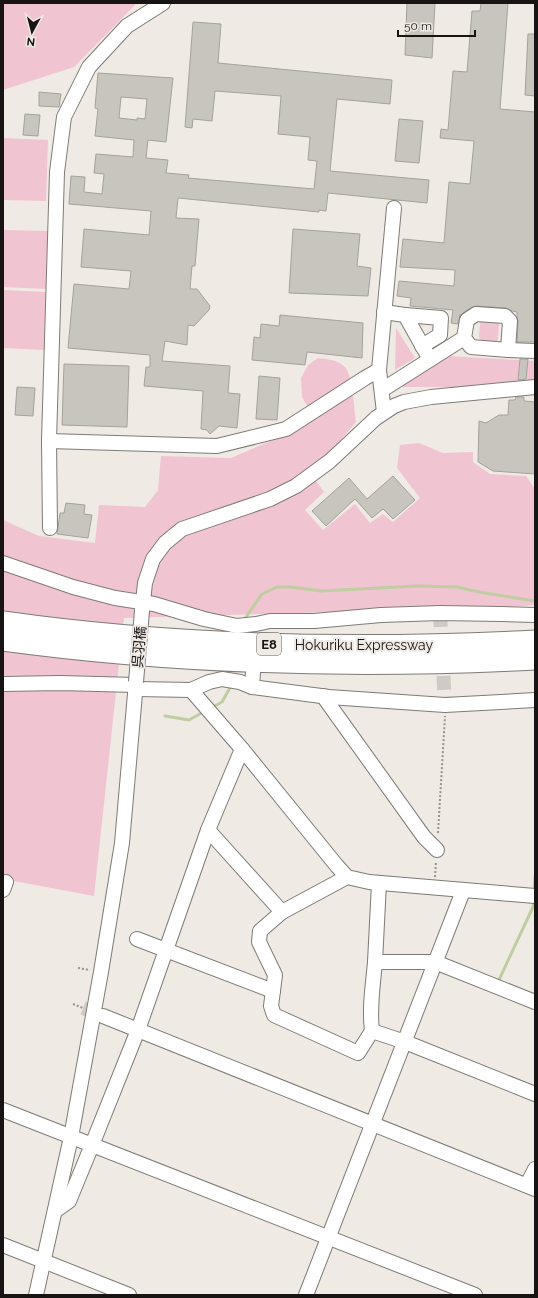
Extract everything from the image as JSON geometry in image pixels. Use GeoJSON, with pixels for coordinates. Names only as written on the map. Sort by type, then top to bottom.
{"type":"FeatureCollection","features":[{"type":"Feature","properties":{"kind":"highway","name":"Hokuriku Expressway"},"geometry":{"type":"LineString","coordinates":[[3,622],[166,639],[244,644],[398,646],[535,641]]}},
{"type":"Feature","properties":{"kind":"highway","name":"Hokuriku Expressway"},"geometry":{"type":"LineString","coordinates":[[3,640],[166,657],[242,661],[398,664],[535,659]]}},
{"type":"Feature","properties":{"kind":"street"},"geometry":{"type":"LineString","coordinates":[[50,528],[49,441],[57,172],[64,117],[89,67],[127,26],[163,3]]}},
{"type":"Feature","properties":{"kind":"street"},"geometry":{"type":"LineString","coordinates":[[384,412],[379,370],[394,208]]}},
{"type":"Feature","properties":{"kind":"street"},"geometry":{"type":"LineString","coordinates":[[384,312],[441,318],[440,335],[422,346]]}},
{"type":"Feature","properties":{"kind":"street"},"geometry":{"type":"LineString","coordinates":[[508,350],[510,321],[505,316],[476,314],[467,320],[464,338],[471,347],[508,350],[535,351]]}},
{"type":"Feature","properties":{"kind":"street"},"geometry":{"type":"LineString","coordinates":[[405,315],[430,360]]}},
{"type":"Feature","properties":{"kind":"street"},"geometry":{"type":"LineString","coordinates":[[382,390],[464,338]]}},
{"type":"Feature","properties":{"kind":"street"},"geometry":{"type":"LineString","coordinates":[[49,441],[217,446],[286,429],[379,370]]}},
{"type":"Feature","properties":{"kind":"street","name":"呉羽橋"},"geometry":{"type":"LineString","coordinates":[[36,1295],[71,1137],[101,972],[122,843],[145,583],[153,559],[165,543],[182,529],[270,499],[296,486],[330,461],[376,418],[384,412],[404,402],[431,397],[535,387]]}},
{"type":"Feature","properties":{"kind":"street"},"geometry":{"type":"LineString","coordinates":[[3,563],[74,587],[143,607],[154,604],[204,619],[237,626],[256,628],[270,621],[314,620],[381,615],[440,613],[535,615]]}},
{"type":"Feature","properties":{"kind":"street"},"geometry":{"type":"LineString","coordinates":[[252,687],[253,672]]}},
{"type":"Feature","properties":{"kind":"street"},"geometry":{"type":"LineString","coordinates":[[3,684],[60,683],[190,690],[208,682],[222,679],[240,682],[252,687],[323,696],[445,704],[535,700]]}},
{"type":"Feature","properties":{"kind":"street"},"geometry":{"type":"LineString","coordinates":[[190,690],[242,749],[330,860],[347,877],[379,883],[535,896]]}},
{"type":"Feature","properties":{"kind":"street"},"geometry":{"type":"LineString","coordinates":[[323,696],[424,837],[437,850]]}},
{"type":"Feature","properties":{"kind":"street"},"geometry":{"type":"LineString","coordinates":[[55,1211],[69,1201],[92,1145],[138,1030],[208,830],[242,749]]}},
{"type":"Feature","properties":{"kind":"street"},"geometry":{"type":"LineString","coordinates":[[208,830],[282,912]]}},
{"type":"Feature","properties":{"kind":"street"},"geometry":{"type":"LineString","coordinates":[[347,877],[282,912],[260,931],[258,942],[275,975],[271,1006],[274,1014],[358,1053],[372,1031],[371,999],[375,962],[379,883]]}},
{"type":"Feature","properties":{"kind":"street"},"geometry":{"type":"LineString","coordinates":[[306,1295],[463,891]]}},
{"type":"Feature","properties":{"kind":"street"},"geometry":{"type":"LineString","coordinates":[[137,939],[273,991]]}},
{"type":"Feature","properties":{"kind":"street"},"geometry":{"type":"LineString","coordinates":[[375,962],[436,962],[535,1002]]}},
{"type":"Feature","properties":{"kind":"street"},"geometry":{"type":"LineString","coordinates":[[103,1016],[531,1187],[535,1169]]}},
{"type":"Feature","properties":{"kind":"street"},"geometry":{"type":"LineString","coordinates":[[372,1031],[404,1042],[535,1094]]}},
{"type":"Feature","properties":{"kind":"street"},"geometry":{"type":"LineString","coordinates":[[3,1110],[475,1295]]}},
{"type":"Feature","properties":{"kind":"street"},"geometry":{"type":"LineString","coordinates":[[3,1244],[129,1295]]}},
{"type":"Feature","properties":{"kind":"path"},"geometry":{"type":"LineString","coordinates":[[434,887],[445,704]]}},
{"type":"Feature","properties":{"kind":"path"},"geometry":{"type":"LineString","coordinates":[[74,1004],[83,1008]]}},
{"type":"Feature","properties":{"kind":"shaded area"},"geometry":{"type":"Polygon","coordinates":[[[3,3],[137,3],[74,67],[3,90],[3,3]]]}},
{"type":"Feature","properties":{"kind":"shaded area"},"geometry":{"type":"Polygon","coordinates":[[[3,138],[48,140],[46,201],[3,200],[3,138]]]}},
{"type":"Feature","properties":{"kind":"shaded area"},"geometry":{"type":"Polygon","coordinates":[[[3,230],[48,231],[46,289],[3,287],[3,230]]]}},
{"type":"Feature","properties":{"kind":"shaded area"},"geometry":{"type":"Polygon","coordinates":[[[3,290],[46,292],[44,350],[3,348],[3,290]]]}},
{"type":"Feature","properties":{"kind":"shaded area"},"geometry":{"type":"Polygon","coordinates":[[[484,319],[496,320],[499,324],[498,340],[494,343],[482,342],[479,337],[480,322],[484,319]]]}},
{"type":"Feature","properties":{"kind":"shaded area"},"geometry":{"type":"Polygon","coordinates":[[[396,328],[415,358],[395,370],[396,328]]]}},
{"type":"Feature","properties":{"kind":"shaded area"},"geometry":{"type":"Polygon","coordinates":[[[448,356],[535,361],[535,379],[456,387],[403,387],[403,384],[448,356]]]}},
{"type":"Feature","properties":{"kind":"shaded area"},"geometry":{"type":"Polygon","coordinates":[[[318,358],[332,360],[339,363],[348,371],[356,422],[335,447],[309,471],[324,492],[305,510],[323,530],[355,504],[370,523],[383,514],[393,522],[420,498],[397,468],[400,445],[419,443],[443,453],[473,452],[473,462],[490,474],[526,476],[535,489],[535,605],[124,618],[94,896],[3,879],[3,520],[39,536],[95,543],[99,505],[145,507],[158,490],[161,456],[231,458],[289,433],[312,414],[302,397],[301,378],[308,365],[318,358]]]}},
{"type":"Feature","properties":{"kind":"building"},"geometry":{"type":"Polygon","coordinates":[[[407,3],[435,3],[432,58],[405,55],[407,3]]]}},
{"type":"Feature","properties":{"kind":"building"},"geometry":{"type":"Polygon","coordinates":[[[481,3],[508,3],[500,109],[535,112],[535,342],[517,342],[517,312],[506,308],[472,307],[460,315],[458,324],[451,323],[453,310],[410,306],[411,298],[397,296],[399,281],[454,286],[455,270],[400,267],[403,239],[444,243],[449,182],[470,184],[474,141],[440,138],[441,129],[448,130],[453,71],[467,72],[472,11],[480,11],[481,3]]]}},
{"type":"Feature","properties":{"kind":"building"},"geometry":{"type":"Polygon","coordinates":[[[193,22],[221,24],[218,63],[392,80],[390,104],[337,99],[330,171],[429,180],[427,203],[328,193],[326,211],[319,210],[319,212],[178,198],[176,218],[199,219],[195,266],[192,266],[190,289],[197,289],[210,306],[209,310],[194,326],[188,325],[187,345],[165,341],[162,361],[230,366],[228,393],[240,394],[237,428],[219,426],[210,434],[207,430],[201,429],[203,391],[144,386],[146,367],[150,367],[150,355],[68,348],[74,284],[129,289],[131,271],[81,267],[84,229],[149,235],[151,211],[69,204],[71,176],[85,177],[84,192],[102,194],[104,174],[94,173],[96,154],[133,157],[134,140],[95,136],[98,109],[95,108],[98,73],[173,78],[166,142],[148,140],[146,158],[168,160],[166,173],[189,175],[188,178],[314,189],[317,161],[308,160],[310,137],[278,134],[281,96],[215,91],[212,121],[193,119],[192,128],[185,127],[193,22]],[[121,97],[119,118],[137,120],[137,118],[145,119],[147,99],[121,97]]]}},
{"type":"Feature","properties":{"kind":"building"},"geometry":{"type":"Polygon","coordinates":[[[528,34],[535,34],[535,96],[525,95],[528,34]]]}},
{"type":"Feature","properties":{"kind":"building"},"geometry":{"type":"Polygon","coordinates":[[[39,92],[61,94],[59,107],[39,106],[39,92]]]}},
{"type":"Feature","properties":{"kind":"building"},"geometry":{"type":"Polygon","coordinates":[[[25,114],[40,115],[38,136],[23,135],[25,114]]]}},
{"type":"Feature","properties":{"kind":"building"},"geometry":{"type":"Polygon","coordinates":[[[399,119],[423,121],[419,163],[395,161],[399,119]]]}},
{"type":"Feature","properties":{"kind":"building"},"geometry":{"type":"Polygon","coordinates":[[[293,229],[360,234],[357,266],[371,268],[368,296],[289,293],[293,229]]]}},
{"type":"Feature","properties":{"kind":"building"},"geometry":{"type":"Polygon","coordinates":[[[280,315],[363,323],[362,358],[307,352],[305,365],[252,360],[254,337],[260,338],[261,324],[279,326],[280,315]]]}},
{"type":"Feature","properties":{"kind":"building"},"geometry":{"type":"Polygon","coordinates":[[[520,359],[528,359],[526,379],[518,380],[520,359]]]}},
{"type":"Feature","properties":{"kind":"building"},"geometry":{"type":"Polygon","coordinates":[[[64,364],[129,366],[127,427],[62,425],[64,364]]]}},
{"type":"Feature","properties":{"kind":"building"},"geometry":{"type":"Polygon","coordinates":[[[259,376],[280,378],[277,420],[256,419],[259,376]]]}},
{"type":"Feature","properties":{"kind":"building"},"geometry":{"type":"Polygon","coordinates":[[[17,387],[35,388],[33,416],[15,415],[17,387]]]}},
{"type":"Feature","properties":{"kind":"building"},"geometry":{"type":"Polygon","coordinates":[[[516,397],[524,397],[524,401],[535,402],[535,474],[493,471],[478,462],[479,421],[486,423],[499,415],[508,415],[509,400],[515,400],[516,397]]]}},
{"type":"Feature","properties":{"kind":"building"},"geometry":{"type":"Polygon","coordinates":[[[393,476],[415,500],[393,519],[383,509],[372,518],[355,499],[326,526],[312,511],[349,478],[367,499],[393,476]]]}},
{"type":"Feature","properties":{"kind":"building"},"geometry":{"type":"Polygon","coordinates":[[[66,503],[85,505],[84,514],[92,515],[88,538],[57,534],[60,513],[64,513],[66,503]]]}},
{"type":"Feature","properties":{"kind":"waterway"},"geometry":{"type":"LineString","coordinates":[[244,620],[262,594],[277,587],[291,587],[321,591],[417,586],[457,587],[535,601]]}},
{"type":"Feature","properties":{"kind":"waterway"},"geometry":{"type":"LineString","coordinates":[[211,708],[222,702],[232,684]]}},
{"type":"Feature","properties":{"kind":"waterway"},"geometry":{"type":"LineString","coordinates":[[165,716],[189,720],[205,711]]}},
{"type":"Feature","properties":{"kind":"waterway"},"geometry":{"type":"LineString","coordinates":[[534,892],[535,876]]}},
{"type":"Feature","properties":{"kind":"waterway"},"geometry":{"type":"LineString","coordinates":[[498,982],[533,907],[534,900]]}},
{"type":"Feature","properties":{"kind":"tunnel"},"geometry":{"type":"LineString","coordinates":[[440,613],[445,705]]}},
{"type":"Feature","properties":{"kind":"tunnel"},"geometry":{"type":"LineString","coordinates":[[83,1008],[103,1016]]}}]}
